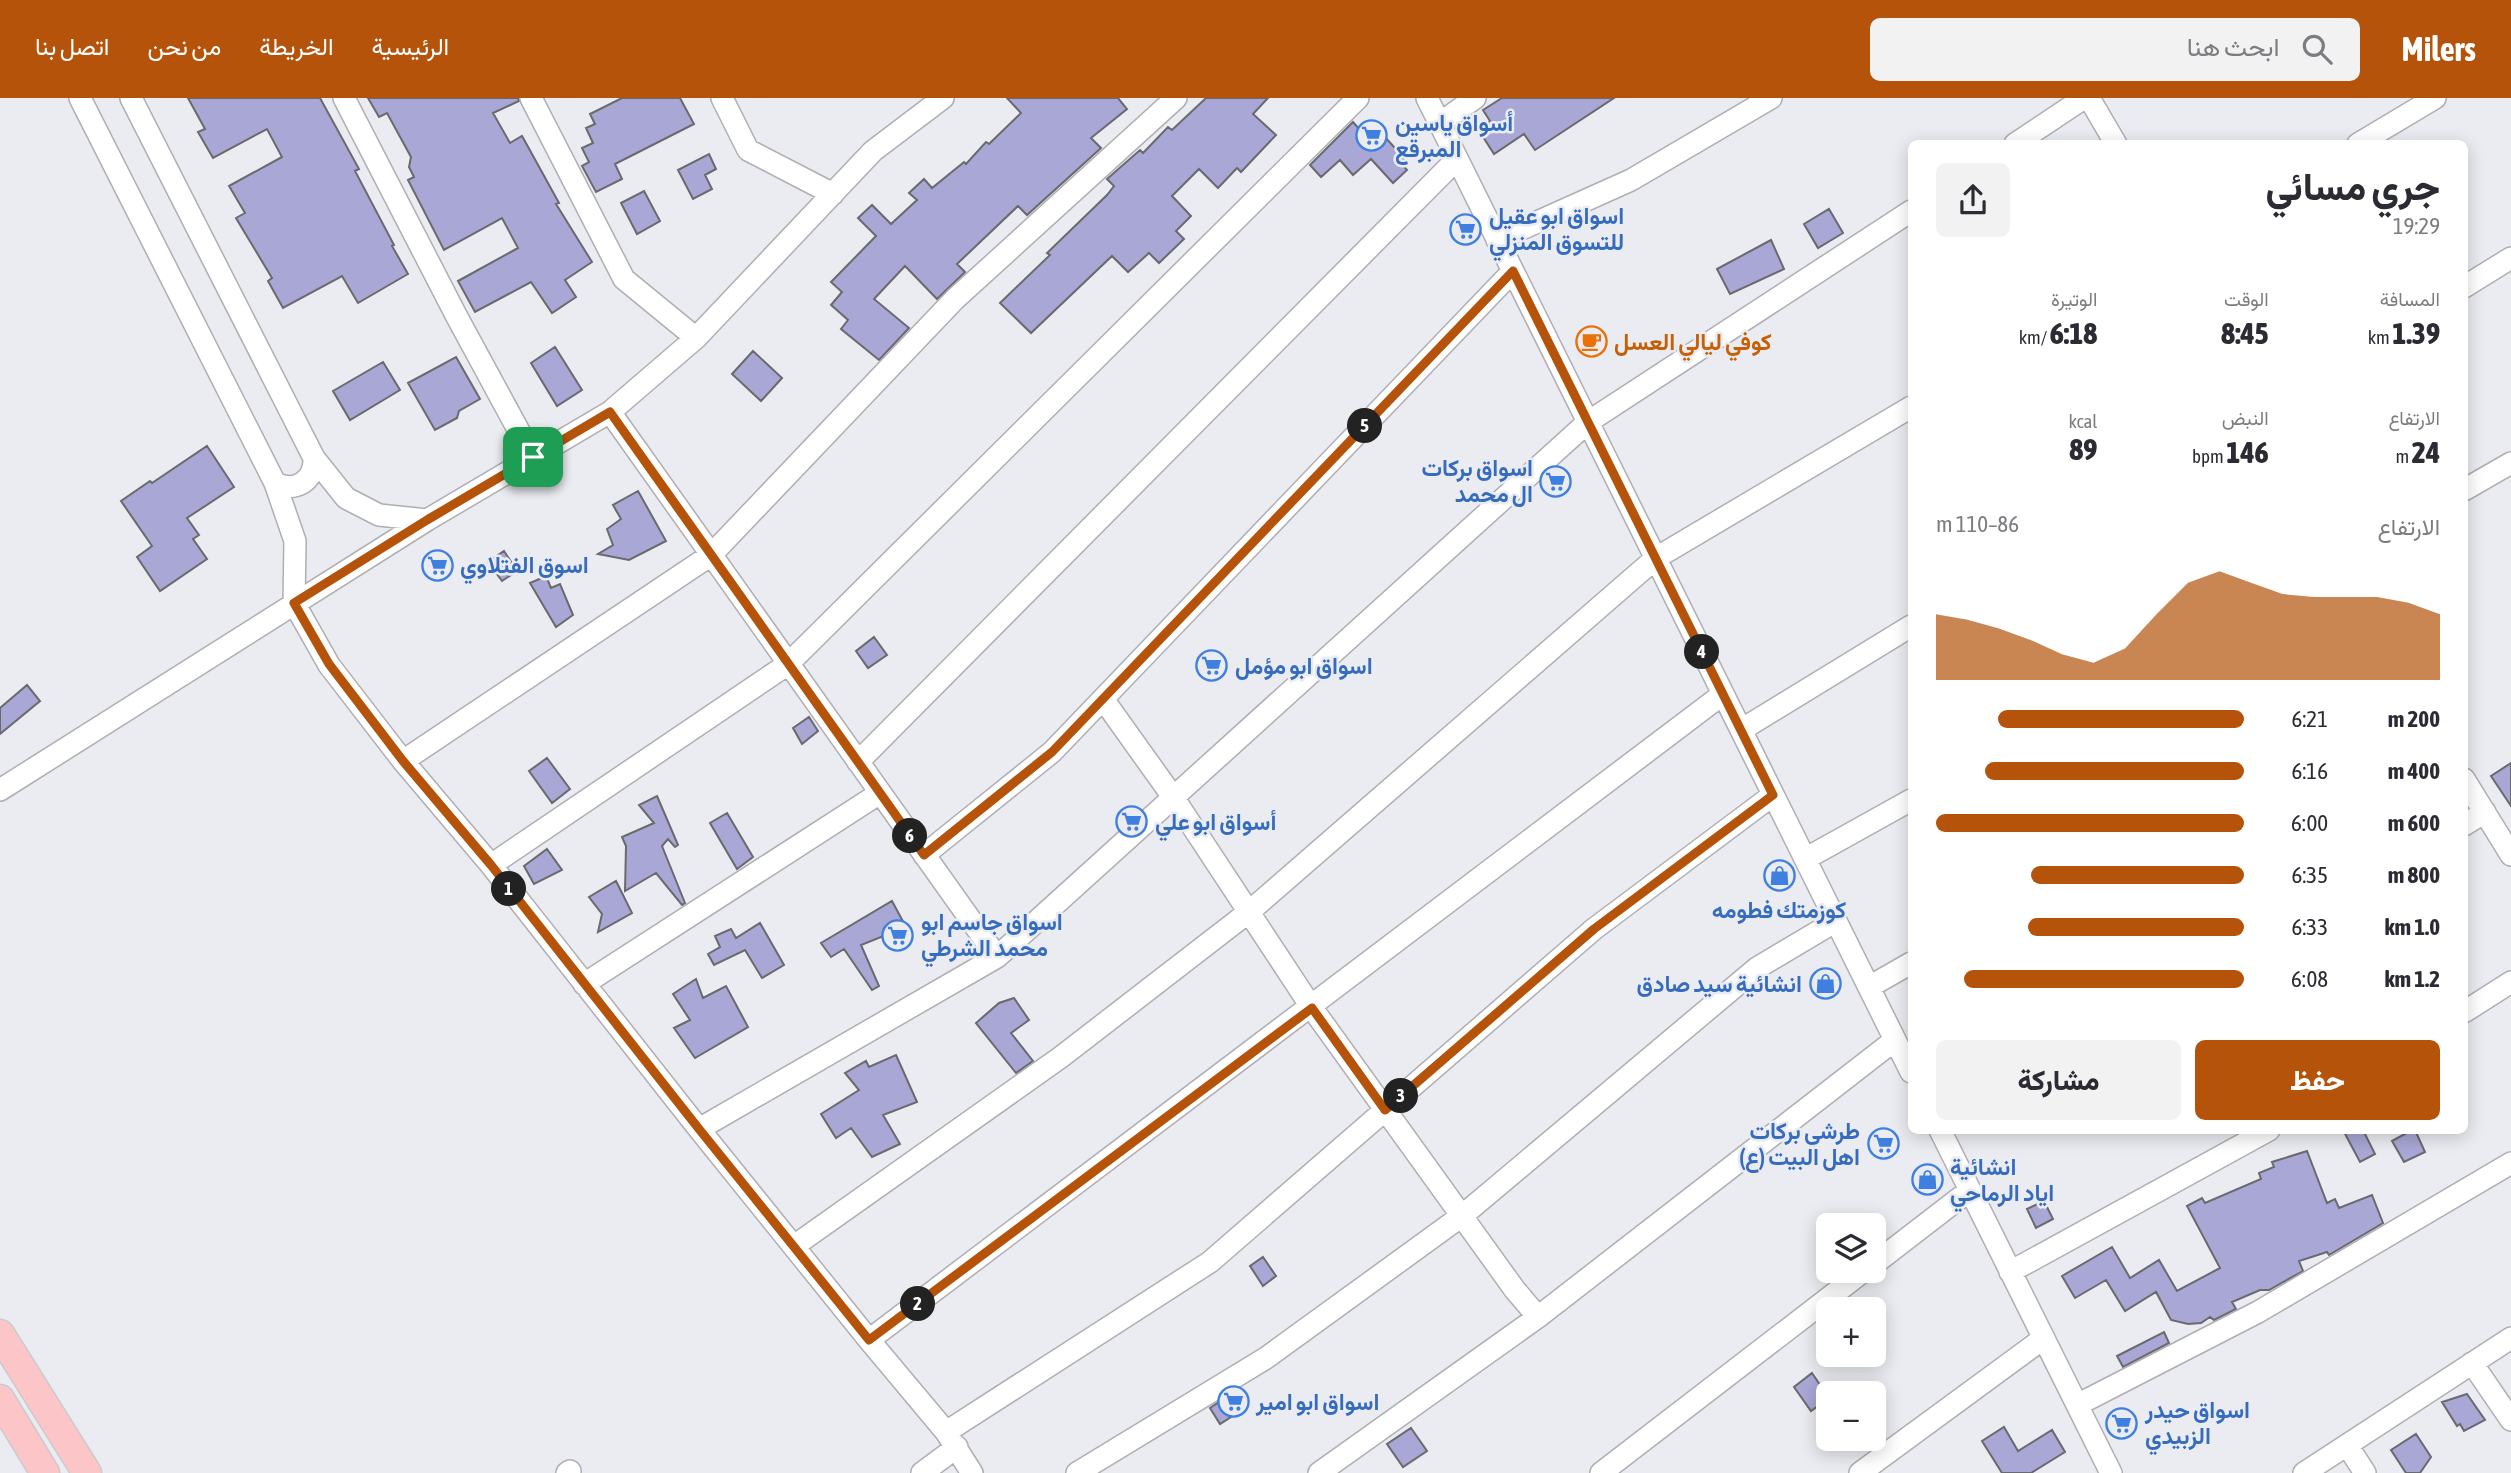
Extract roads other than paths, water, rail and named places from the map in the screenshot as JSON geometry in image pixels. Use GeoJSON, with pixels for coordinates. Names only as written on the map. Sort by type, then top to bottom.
{"type":"FeatureCollection","features":[{"type":"Feature","properties":{"kind":"main road"},"geometry":{"type":"LineString","coordinates":[[0,1334],[12,1373],[87,1473]]}},
{"type":"Feature","properties":{"kind":"main road"},"geometry":{"type":"LineString","coordinates":[[0,1399],[45,1473]]}},
{"type":"Feature","properties":{"kind":"street"},"geometry":{"type":"LineString","coordinates":[[80,98],[275,483],[295,541],[294,603],[329,664],[403,761],[491,865],[699,1129],[952,1439],[972,1473]]}},
{"type":"Feature","properties":{"kind":"street"},"geometry":{"type":"LineString","coordinates":[[131,98],[314,458],[346,498],[379,515],[427,520]]}},
{"type":"Feature","properties":{"kind":"street"},"geometry":{"type":"LineString","coordinates":[[344,98],[533,457]]}},
{"type":"Feature","properties":{"kind":"street"},"geometry":{"type":"LineString","coordinates":[[530,98],[624,279],[696,338]]}},
{"type":"Feature","properties":{"kind":"street"},"geometry":{"type":"LineString","coordinates":[[722,98],[748,150],[833,194]]}},
{"type":"Feature","properties":{"kind":"street"},"geometry":{"type":"LineString","coordinates":[[0,790],[427,520],[610,412],[696,338],[873,151],[943,98]]}},
{"type":"Feature","properties":{"kind":"street"},"geometry":{"type":"LineString","coordinates":[[403,761],[711,555],[955,299],[1176,98]]}},
{"type":"Feature","properties":{"kind":"street"},"geometry":{"type":"LineString","coordinates":[[491,865],[788,664],[1357,98]]}},
{"type":"Feature","properties":{"kind":"street"},"geometry":{"type":"LineString","coordinates":[[1426,98],[1908,1066]]}},
{"type":"Feature","properties":{"kind":"street"},"geometry":{"type":"LineString","coordinates":[[1439,124],[1475,98]]}},
{"type":"Feature","properties":{"kind":"street"},"geometry":{"type":"LineString","coordinates":[[1497,240],[1631,180],[1771,98]]}},
{"type":"Feature","properties":{"kind":"street"},"geometry":{"type":"LineString","coordinates":[[2021,140],[2087,98],[2113,140]]}},
{"type":"Feature","properties":{"kind":"street"},"geometry":{"type":"LineString","coordinates":[[2365,140],[2435,98]]}},
{"type":"Feature","properties":{"kind":"street"},"geometry":{"type":"LineString","coordinates":[[858,762],[1457,159]]}},
{"type":"Feature","properties":{"kind":"street"},"geometry":{"type":"LineString","coordinates":[[699,1129],[997,957],[1588,422],[1908,213]]}},
{"type":"Feature","properties":{"kind":"street"},"geometry":{"type":"LineString","coordinates":[[2468,285],[2511,258]]}},
{"type":"Feature","properties":{"kind":"street"},"geometry":{"type":"LineString","coordinates":[[924,855],[1052,752],[1513,271]]}},
{"type":"Feature","properties":{"kind":"street"},"geometry":{"type":"LineString","coordinates":[[794,1246],[1061,1057],[1250,911],[1656,558],[1908,409]]}},
{"type":"Feature","properties":{"kind":"street"},"geometry":{"type":"LineString","coordinates":[[610,412],[997,957]]}},
{"type":"Feature","properties":{"kind":"street"},"geometry":{"type":"LineString","coordinates":[[275,483],[289,488],[303,483],[312,472],[314,458]]}},
{"type":"Feature","properties":{"kind":"street"},"geometry":{"type":"LineString","coordinates":[[2468,488],[2511,463]]}},
{"type":"Feature","properties":{"kind":"street"},"geometry":{"type":"LineString","coordinates":[[1741,730],[1908,628]]}},
{"type":"Feature","properties":{"kind":"street"},"geometry":{"type":"LineString","coordinates":[[869,1340],[1312,1008],[1723,694]]}},
{"type":"Feature","properties":{"kind":"street"},"geometry":{"type":"LineString","coordinates":[[1103,699],[1173,797],[1312,1008],[1515,1290],[1538,1317]]}},
{"type":"Feature","properties":{"kind":"street"},"geometry":{"type":"LineString","coordinates":[[2468,785],[2511,855]]}},
{"type":"Feature","properties":{"kind":"street"},"geometry":{"type":"LineString","coordinates":[[583,984],[880,793]]}},
{"type":"Feature","properties":{"kind":"street"},"geometry":{"type":"LineString","coordinates":[[922,1473],[952,1439],[1210,1262],[1594,929],[1773,795]]}},
{"type":"Feature","properties":{"kind":"street"},"geometry":{"type":"LineString","coordinates":[[1805,859],[1908,802]]}},
{"type":"Feature","properties":{"kind":"street"},"geometry":{"type":"LineString","coordinates":[[2468,823],[2485,812]]}},
{"type":"Feature","properties":{"kind":"street"},"geometry":{"type":"LineString","coordinates":[[1077,1473],[1266,1358],[1463,1215],[1757,968],[1836,921]]}},
{"type":"Feature","properties":{"kind":"street"},"geometry":{"type":"LineString","coordinates":[[1869,986],[1908,965]]}},
{"type":"Feature","properties":{"kind":"street"},"geometry":{"type":"LineString","coordinates":[[2468,1009],[2511,982]]}},
{"type":"Feature","properties":{"kind":"street"},"geometry":{"type":"LineString","coordinates":[[1319,1473],[1538,1317],[1895,1040]]}},
{"type":"Feature","properties":{"kind":"street"},"geometry":{"type":"LineString","coordinates":[[1942,1134],[2111,1473]]}},
{"type":"Feature","properties":{"kind":"street"},"geometry":{"type":"LineString","coordinates":[[2011,1272],[2262,1134]]}},
{"type":"Feature","properties":{"kind":"street"},"geometry":{"type":"LineString","coordinates":[[2077,1405],[2258,1312],[2511,1163]]}},
{"type":"Feature","properties":{"kind":"street"},"geometry":{"type":"LineString","coordinates":[[1886,1255],[1970,1190]]}},
{"type":"Feature","properties":{"kind":"street"},"geometry":{"type":"LineString","coordinates":[[1601,1473],[1848,1283]]}},
{"type":"Feature","properties":{"kind":"street"},"geometry":{"type":"LineString","coordinates":[[1860,1473],[2043,1338]]}},
{"type":"Feature","properties":{"kind":"street"},"geometry":{"type":"LineString","coordinates":[[2304,1473],[2511,1338]]}},
{"type":"Feature","properties":{"kind":"street"},"geometry":{"type":"LineString","coordinates":[[2472,1363],[2511,1420]]}},
{"type":"Feature","properties":{"kind":"street"},"geometry":{"type":"LineString","coordinates":[[2347,1445],[2365,1473]]}},
{"type":"Feature","properties":{"kind":"place","name":"أسواق ياسين المبرقع"},"geometry":{"type":"Point","coordinates":[1372,136]}},
{"type":"Feature","properties":{"kind":"place","name":"اسواق ابو عقيل للتسوق المنزلي"},"geometry":{"type":"Point","coordinates":[1466,229]}},
{"type":"Feature","properties":{"kind":"place","name":"كوفي ليالي العسل"},"geometry":{"type":"Point","coordinates":[1591,342]}},
{"type":"Feature","properties":{"kind":"place","name":"اسواق بركات ال محمد"},"geometry":{"type":"Point","coordinates":[1556,481]}},
{"type":"Feature","properties":{"kind":"place","name":"اسوق الفتلاوي"},"geometry":{"type":"Point","coordinates":[437,565]}},
{"type":"Feature","properties":{"kind":"place","name":"اسواق ابو مؤمل"},"geometry":{"type":"Point","coordinates":[1212,666]}},
{"type":"Feature","properties":{"kind":"place","name":"أسواق ابو علي"},"geometry":{"type":"Point","coordinates":[1132,822]}},
{"type":"Feature","properties":{"kind":"place","name":"كوزمتك فطومه"},"geometry":{"type":"Point","coordinates":[1779,876]}},
{"type":"Feature","properties":{"kind":"place","name":"اسواق جاسم ابو محمد الشرطي"},"geometry":{"type":"Point","coordinates":[898,935]}},
{"type":"Feature","properties":{"kind":"place","name":"انشائية سيد صادق"},"geometry":{"type":"Point","coordinates":[1825,984]}},
{"type":"Feature","properties":{"kind":"place","name":"طرشي بركات اهل البيت (ع)"},"geometry":{"type":"Point","coordinates":[1883,1144]}},
{"type":"Feature","properties":{"kind":"place","name":"انشائية اياد الرماحي"},"geometry":{"type":"Point","coordinates":[1927,1180]}},
{"type":"Feature","properties":{"kind":"place","name":"اسواق ابو امير"},"geometry":{"type":"Point","coordinates":[1233,1402]}},
{"type":"Feature","properties":{"kind":"place","name":"اسواق حيدر الزبيدي"},"geometry":{"type":"Point","coordinates":[2122,1423]}}]}
